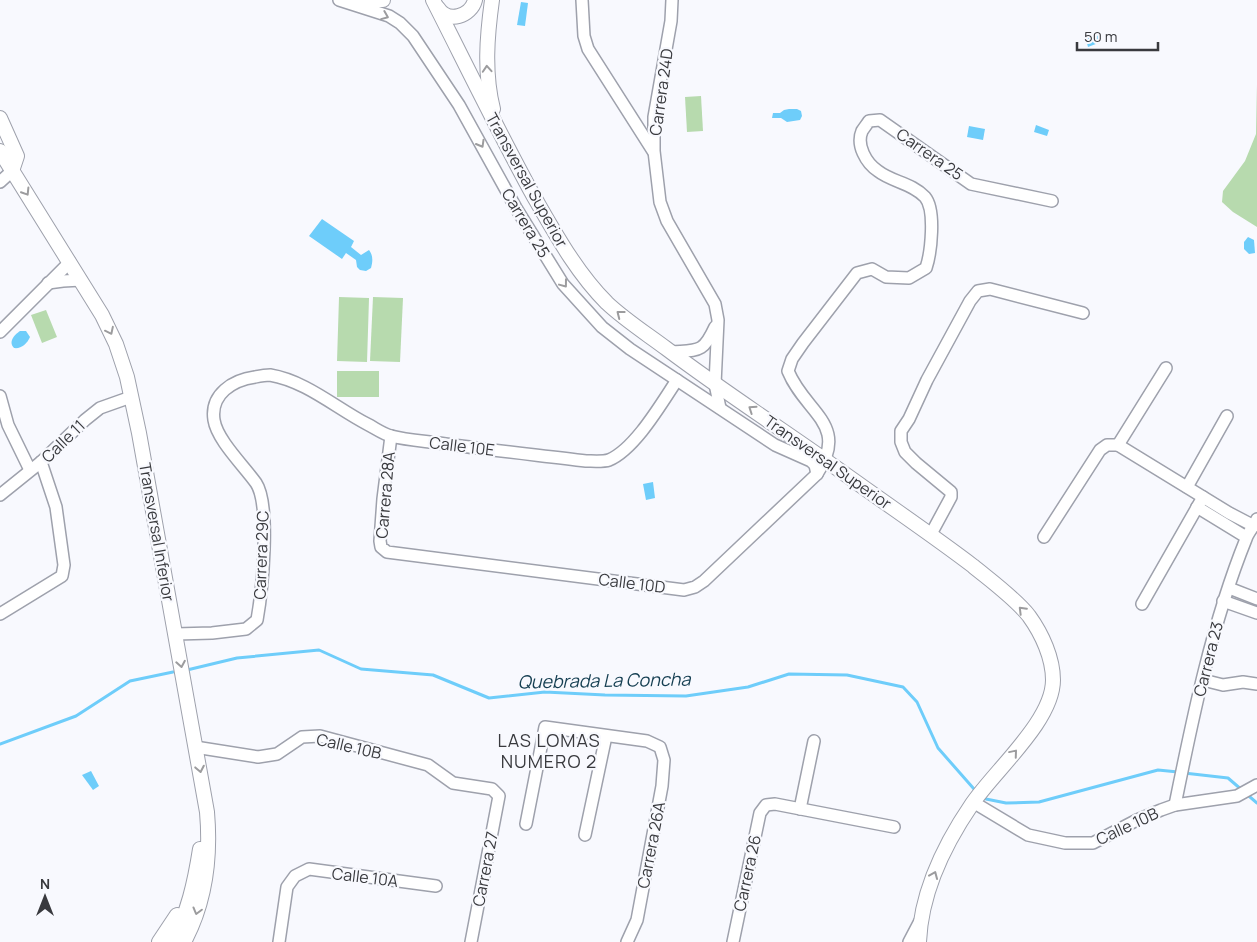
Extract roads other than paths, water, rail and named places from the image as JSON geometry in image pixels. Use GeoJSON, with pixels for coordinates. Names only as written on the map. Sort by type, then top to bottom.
{"type":"FeatureCollection","features":[{"type":"Feature","properties":{"kind":"main road"},"geometry":{"type":"LineString","coordinates":[[354,0],[382,0]]}},
{"type":"Feature","properties":{"kind":"main road"},"geometry":{"type":"LineString","coordinates":[[434,2],[441,13],[448,16],[457,16],[467,14],[475,0]]}},
{"type":"Feature","properties":{"kind":"main road"},"geometry":{"type":"LineString","coordinates":[[492,0],[488,24],[487,64],[490,94],[500,134]]}},
{"type":"Feature","properties":{"kind":"main road","name":"Transversal Superior"},"geometry":{"type":"LineString","coordinates":[[434,2],[500,134],[552,228],[574,264],[607,303],[715,384],[931,534],[990,580],[1027,614],[1040,633],[1049,656],[1053,679],[1050,700],[1028,736],[978,797],[949,842],[931,879],[920,921],[919,942]]}},
{"type":"Feature","properties":{"kind":"main road"},"geometry":{"type":"LineString","coordinates":[[0,118],[17,156],[12,171]]}},
{"type":"Feature","properties":{"kind":"main road","name":"Transversal Inferior"},"geometry":{"type":"LineString","coordinates":[[0,151],[102,315],[116,344],[132,396],[207,812],[206,879],[194,924],[184,942]]}},
{"type":"Feature","properties":{"kind":"main road"},"geometry":{"type":"LineString","coordinates":[[172,942],[179,930],[190,896],[200,848],[208,830]]}},
{"type":"Feature","properties":{"kind":"main road"},"geometry":{"type":"LineString","coordinates":[[159,942],[190,896]]}},
{"type":"Feature","properties":{"kind":"street","name":"Carrera 25"},"geometry":{"type":"LineString","coordinates":[[339,0],[389,16],[413,36],[459,105],[516,208],[563,284],[602,327],[630,349],[775,445],[811,461],[815,465],[817,474]]}},
{"type":"Feature","properties":{"kind":"street"},"geometry":{"type":"LineString","coordinates":[[582,0],[584,36],[588,49],[654,151]]}},
{"type":"Feature","properties":{"kind":"street","name":"Carrera 24D"},"geometry":{"type":"LineString","coordinates":[[672,0],[671,21],[654,117],[654,151],[660,202],[667,221],[715,304],[718,320],[715,384],[720,408]]}},
{"type":"Feature","properties":{"kind":"street","name":"Carrera 25"},"geometry":{"type":"LineString","coordinates":[[826,460],[830,446],[826,429],[819,414],[794,385],[788,371],[792,359],[857,273],[872,269],[886,278],[909,278],[926,268],[930,256],[931,210],[926,198],[916,189],[878,171],[862,152],[862,132],[869,121],[880,120],[971,184],[1052,201]]}},
{"type":"Feature","properties":{"kind":"street"},"geometry":{"type":"LineString","coordinates":[[0,182],[12,171]]}},
{"type":"Feature","properties":{"kind":"street"},"geometry":{"type":"LineString","coordinates":[[0,332],[70,262]]}},
{"type":"Feature","properties":{"kind":"street"},"geometry":{"type":"LineString","coordinates":[[48,284],[81,280]]}},
{"type":"Feature","properties":{"kind":"street"},"geometry":{"type":"LineString","coordinates":[[931,534],[952,497],[951,492],[916,464],[905,452],[901,442],[901,432],[970,301],[978,291],[990,289],[1083,313]]}},
{"type":"Feature","properties":{"kind":"street"},"geometry":{"type":"LineString","coordinates":[[672,352],[701,348],[708,343],[718,320]]}},
{"type":"Feature","properties":{"kind":"street"},"geometry":{"type":"LineString","coordinates":[[1118,445],[1166,368]]}},
{"type":"Feature","properties":{"kind":"street","name":"Calle 10E"},"geometry":{"type":"LineString","coordinates":[[226,388],[244,379],[269,375],[303,385],[349,415],[391,436],[586,461],[608,461],[623,450],[639,434],[677,380]]}},
{"type":"Feature","properties":{"kind":"street","name":"Carrera 29C"},"geometry":{"type":"LineString","coordinates":[[176,634],[212,633],[246,629],[257,620],[265,518],[262,497],[257,484],[215,427],[213,418],[214,407],[218,397],[226,388]]}},
{"type":"Feature","properties":{"kind":"street"},"geometry":{"type":"LineString","coordinates":[[0,396],[8,425],[30,470]]}},
{"type":"Feature","properties":{"kind":"street","name":"Calle 11"},"geometry":{"type":"LineString","coordinates":[[0,495],[100,408],[132,396]]}},
{"type":"Feature","properties":{"kind":"street"},"geometry":{"type":"LineString","coordinates":[[1187,487],[1227,416]]}},
{"type":"Feature","properties":{"kind":"street","name":"Carrera 28A"},"geometry":{"type":"LineString","coordinates":[[387,552],[381,547],[380,541],[391,436]]}},
{"type":"Feature","properties":{"kind":"street"},"geometry":{"type":"LineString","coordinates":[[1044,537],[1100,450],[1107,445],[1118,445],[1187,487],[1200,502],[1246,537]]}},
{"type":"Feature","properties":{"kind":"street","name":"Calle 10D"},"geometry":{"type":"LineString","coordinates":[[387,552],[684,590],[704,582],[817,474],[826,460]]}},
{"type":"Feature","properties":{"kind":"street"},"geometry":{"type":"LineString","coordinates":[[0,614],[62,576],[64,565],[56,507],[40,462]]}},
{"type":"Feature","properties":{"kind":"street"},"geometry":{"type":"LineString","coordinates":[[1200,502],[1256,523]]}},
{"type":"Feature","properties":{"kind":"street"},"geometry":{"type":"LineString","coordinates":[[1142,604],[1200,502]]}},
{"type":"Feature","properties":{"kind":"street","name":"Carrera 23"},"geometry":{"type":"LineString","coordinates":[[1176,805],[1210,645],[1223,601],[1246,537],[1256,523]]}},
{"type":"Feature","properties":{"kind":"street"},"geometry":{"type":"LineString","coordinates":[[1229,588],[1257,599]]}},
{"type":"Feature","properties":{"kind":"street"},"geometry":{"type":"LineString","coordinates":[[1223,601],[1257,613]]}},
{"type":"Feature","properties":{"kind":"street"},"geometry":{"type":"LineString","coordinates":[[1203,680],[1223,685],[1243,682],[1257,684]]}},
{"type":"Feature","properties":{"kind":"street"},"geometry":{"type":"LineString","coordinates":[[526,824],[545,727],[606,736],[585,835]]}},
{"type":"Feature","properties":{"kind":"street","name":"Calle 10B"},"geometry":{"type":"LineString","coordinates":[[195,747],[258,758],[277,754],[302,737],[320,736],[428,765],[453,783],[492,789],[499,796]]}},
{"type":"Feature","properties":{"kind":"street","name":"Carrera 26A"},"geometry":{"type":"LineString","coordinates":[[606,736],[648,741],[660,747],[664,760],[662,786],[637,920],[627,942]]}},
{"type":"Feature","properties":{"kind":"street"},"geometry":{"type":"LineString","coordinates":[[814,741],[800,808],[894,827]]}},
{"type":"Feature","properties":{"kind":"street","name":"Calle 10B"},"geometry":{"type":"LineString","coordinates":[[978,797],[1028,835],[1065,843],[1092,843],[1137,820],[1176,805],[1237,796],[1257,786]]}},
{"type":"Feature","properties":{"kind":"street","name":"Carrera 27"},"geometry":{"type":"LineString","coordinates":[[472,942],[499,796]]}},
{"type":"Feature","properties":{"kind":"street","name":"Carrera 26"},"geometry":{"type":"LineString","coordinates":[[732,942],[760,813],[766,805],[776,804],[800,808]]}},
{"type":"Feature","properties":{"kind":"street","name":"Calle 10A"},"geometry":{"type":"LineString","coordinates":[[279,942],[287,887],[295,876],[308,870],[436,886]]}},
{"type":"Feature","properties":{"kind":"street"},"geometry":{"type":"LineString","coordinates":[[909,942],[920,921]]}},
{"type":"Feature","properties":{"kind":"water"},"geometry":{"type":"Polygon","coordinates":[[[521,2],[528,3],[525,26],[517,25],[521,2]]]}},
{"type":"Feature","properties":{"kind":"water"},"geometry":{"type":"Polygon","coordinates":[[[1088,35],[1090,38],[1099,35],[1101,42],[1088,47],[1085,36],[1088,35]]]}},
{"type":"Feature","properties":{"kind":"water"},"geometry":{"type":"Polygon","coordinates":[[[789,109],[801,111],[802,116],[800,120],[787,122],[781,118],[772,118],[773,113],[780,113],[789,109]]]}},
{"type":"Feature","properties":{"kind":"water"},"geometry":{"type":"Polygon","coordinates":[[[1036,125],[1049,130],[1047,136],[1034,132],[1036,125]]]}},
{"type":"Feature","properties":{"kind":"water"},"geometry":{"type":"Polygon","coordinates":[[[969,126],[985,129],[983,140],[967,137],[969,126]]]}},
{"type":"Feature","properties":{"kind":"water"},"geometry":{"type":"Polygon","coordinates":[[[322,219],[354,241],[351,247],[361,255],[369,250],[372,258],[371,268],[366,271],[360,270],[357,267],[356,260],[346,253],[342,259],[309,236],[322,219]]]}},
{"type":"Feature","properties":{"kind":"water"},"geometry":{"type":"Polygon","coordinates":[[[1248,237],[1254,240],[1255,253],[1249,254],[1244,249],[1244,242],[1248,237]]]}},
{"type":"Feature","properties":{"kind":"water"},"geometry":{"type":"Polygon","coordinates":[[[20,331],[26,331],[30,337],[24,346],[14,348],[12,341],[20,331]]]}},
{"type":"Feature","properties":{"kind":"water"},"geometry":{"type":"Polygon","coordinates":[[[653,482],[655,498],[646,500],[643,484],[653,482]]]}},
{"type":"Feature","properties":{"kind":"water"},"geometry":{"type":"Polygon","coordinates":[[[91,771],[99,786],[93,790],[82,775],[91,771]]]}},
{"type":"Feature","properties":{"kind":"waterway","name":"Quebrada La Concha"},"geometry":{"type":"LineString","coordinates":[[187,670],[237,658],[319,650],[361,669],[433,675],[489,698],[545,692],[686,696],[748,687],[789,674],[847,675],[903,687],[917,702],[938,748],[974,789]]}},
{"type":"Feature","properties":{"kind":"waterway","name":"Quebrada La Concha"},"geometry":{"type":"LineString","coordinates":[[0,744],[76,716],[130,681],[173,672]]}},
{"type":"Feature","properties":{"kind":"waterway","name":"Quebrada La Concha"},"geometry":{"type":"LineString","coordinates":[[983,796],[986,799],[1006,803],[1039,802],[1158,770],[1178,772]]}},
{"type":"Feature","properties":{"kind":"waterway","name":"Quebrada La Concha"},"geometry":{"type":"LineString","coordinates":[[1184,773],[1228,778],[1257,803]]}},
{"type":"Feature","properties":{"kind":"district","name":"LAS LOMAS NUMERO 2"},"geometry":{"type":"Point","coordinates":[549,751]}}]}
